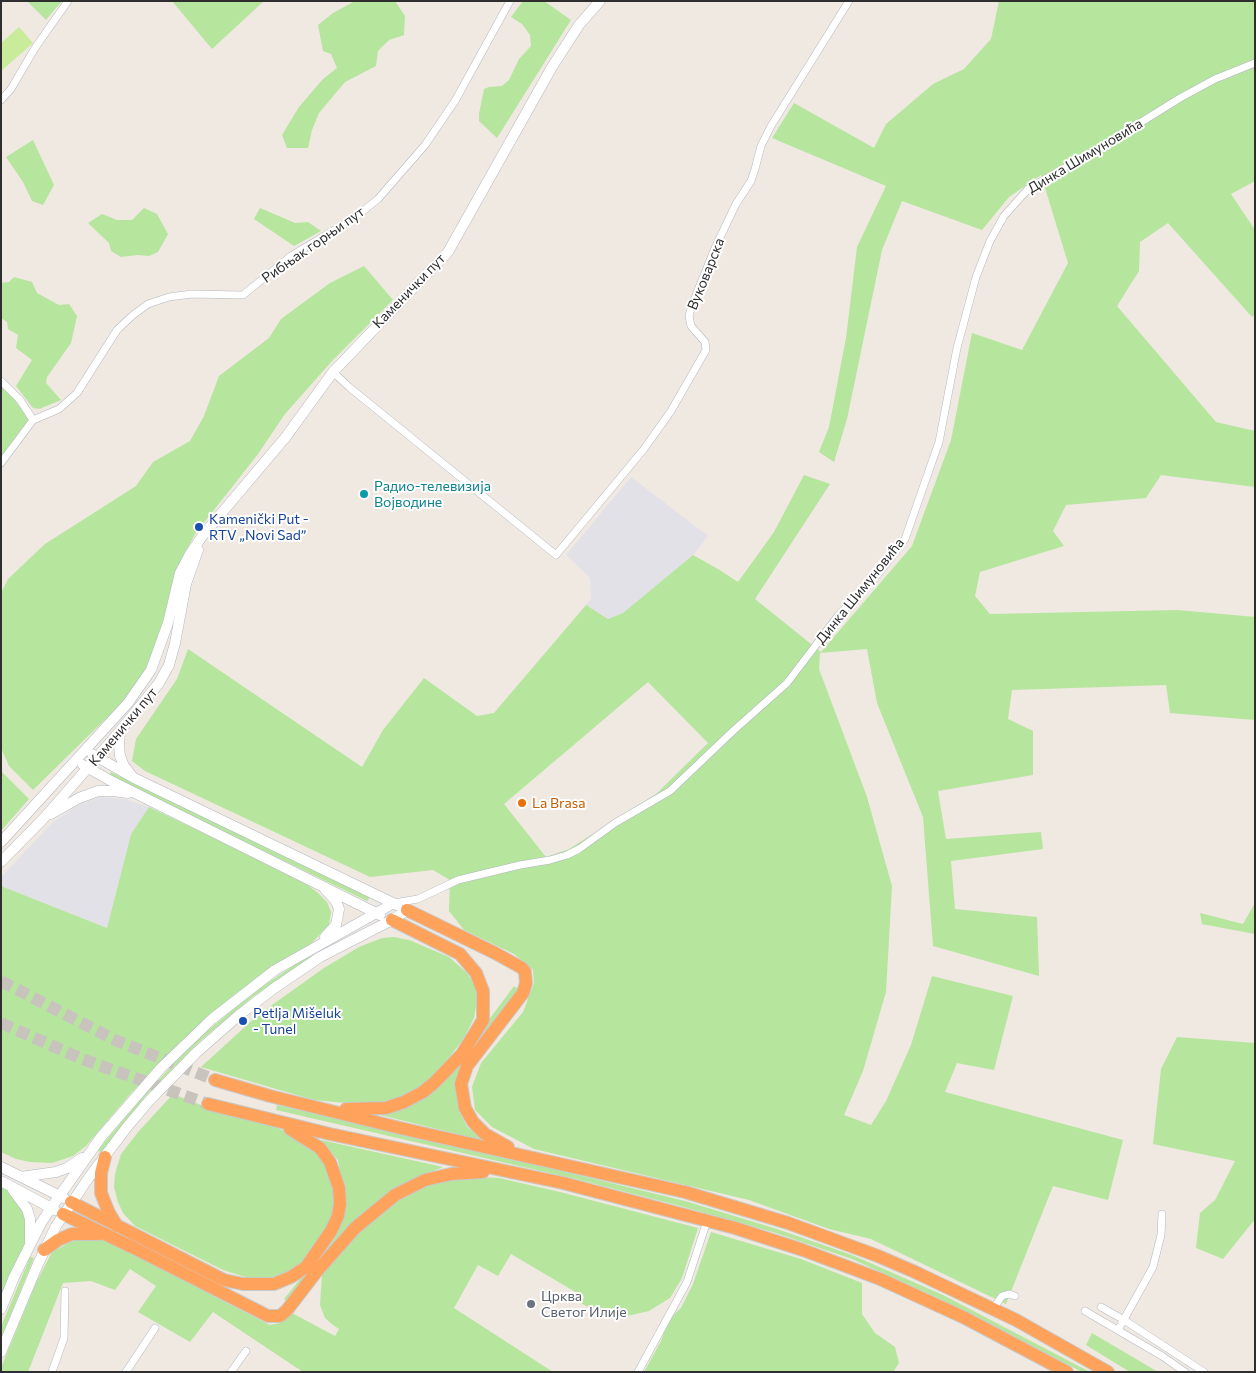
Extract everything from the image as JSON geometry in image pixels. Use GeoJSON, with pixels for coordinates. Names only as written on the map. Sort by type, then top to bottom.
{"type":"FeatureCollection","features":[{"type":"Feature","properties":{"kind":"highway"},"geometry":{"type":"LineString","coordinates":[[407,910],[495,953],[522,968],[525,972],[526,983],[523,993],[467,1066],[462,1078],[461,1091],[468,1115],[485,1134],[507,1146],[546,1160]]}},
{"type":"Feature","properties":{"kind":"highway"},"geometry":{"type":"LineString","coordinates":[[314,1107],[357,1110],[376,1109],[404,1102],[423,1092],[448,1069],[462,1054],[483,1020],[483,991],[476,973],[460,954],[392,920]]}},
{"type":"Feature","properties":{"kind":"highway"},"geometry":{"type":"LineString","coordinates":[[215,1080],[400,1128],[685,1192],[788,1223],[866,1251],[915,1272],[1016,1320],[1108,1372]]}},
{"type":"Feature","properties":{"kind":"highway"},"geometry":{"type":"LineString","coordinates":[[208,1104],[634,1201],[804,1250],[860,1271],[965,1318],[1067,1372]]}},
{"type":"Feature","properties":{"kind":"highway"},"geometry":{"type":"LineString","coordinates":[[66,1199],[224,1280],[243,1284],[274,1284],[291,1277],[306,1267],[327,1238],[338,1216],[340,1188],[330,1162],[320,1148],[295,1131],[264,1118]]}},
{"type":"Feature","properties":{"kind":"highway"},"geometry":{"type":"LineString","coordinates":[[104,1157],[101,1174],[101,1193],[109,1213],[117,1226]]}},
{"type":"Feature","properties":{"kind":"highway"},"geometry":{"type":"LineString","coordinates":[[63,1214],[268,1316],[280,1316],[355,1228],[396,1195],[425,1180],[450,1174],[478,1172],[519,1174]]}},
{"type":"Feature","properties":{"kind":"highway"},"geometry":{"type":"LineString","coordinates":[[44,1250],[58,1240],[72,1234],[93,1233],[107,1235]]}},
{"type":"Feature","properties":{"kind":"street"},"geometry":{"type":"LineString","coordinates":[[1,100],[11,89],[35,48],[68,1]]}},
{"type":"Feature","properties":{"kind":"street","name":"Рибњак горњи пут"},"geometry":{"type":"LineString","coordinates":[[33,420],[59,409],[77,393],[117,330],[133,314],[148,304],[169,297],[192,294],[243,295],[291,256],[353,219],[378,199],[425,145],[455,101],[510,1]]}},
{"type":"Feature","properties":{"kind":"street","name":"Каменички пут"},"geometry":{"type":"LineString","coordinates":[[1,842],[128,703],[151,670],[168,623],[180,573],[203,535],[285,438],[333,372],[448,252],[552,67],[579,25],[600,1]]}},
{"type":"Feature","properties":{"kind":"street","name":"Вуковарска"},"geometry":{"type":"LineString","coordinates":[[333,372],[556,555],[644,449],[671,411],[706,350],[705,342],[691,326],[689,316],[692,304],[715,248],[736,204],[751,181],[761,146],[771,126],[849,1]]}},
{"type":"Feature","properties":{"kind":"street","name":"Динка Шимуновића"},"geometry":{"type":"LineString","coordinates":[[394,903],[418,899],[458,880],[550,860],[579,849],[614,822],[670,792],[733,731],[787,684],[838,616],[878,574],[905,539],[939,442],[957,348],[976,277],[990,240],[1004,216],[1028,189],[1098,149],[1180,98],[1215,79],[1255,63]]}},
{"type":"Feature","properties":{"kind":"street"},"geometry":{"type":"LineString","coordinates":[[1,381],[20,400],[33,420],[1,463]]}},
{"type":"Feature","properties":{"kind":"street","name":"Каменички пут"},"geometry":{"type":"LineString","coordinates":[[1,862],[44,818],[160,684],[169,665],[175,644],[186,584],[203,535]]}},
{"type":"Feature","properties":{"kind":"street"},"geometry":{"type":"LineString","coordinates":[[120,731],[120,756],[124,766],[134,778]]}},
{"type":"Feature","properties":{"kind":"street"},"geometry":{"type":"LineString","coordinates":[[1,1309],[14,1277],[41,1223],[51,1208],[66,1199],[104,1157],[149,1101],[197,1052],[238,1016],[320,957],[392,920],[407,910],[134,778],[97,758],[86,749]]}},
{"type":"Feature","properties":{"kind":"street"},"geometry":{"type":"LineString","coordinates":[[77,760],[87,769],[392,920]]}},
{"type":"Feature","properties":{"kind":"street"},"geometry":{"type":"LineString","coordinates":[[44,818],[79,798],[98,791],[113,791],[149,799]]}},
{"type":"Feature","properties":{"kind":"street"},"geometry":{"type":"LineString","coordinates":[[314,947],[336,925],[339,909],[336,901],[319,883]]}},
{"type":"Feature","properties":{"kind":"street","name":"Динка Шимуновића"},"geometry":{"type":"LineString","coordinates":[[407,910],[418,899]]}},
{"type":"Feature","properties":{"kind":"street"},"geometry":{"type":"LineString","coordinates":[[1,1352],[44,1250],[63,1214],[66,1199],[89,1153],[137,1095],[184,1045],[212,1020],[268,976],[314,947],[394,903]]}},
{"type":"Feature","properties":{"kind":"street"},"geometry":{"type":"LineString","coordinates":[[20,1177],[56,1172],[67,1168],[89,1153]]}},
{"type":"Feature","properties":{"kind":"street"},"geometry":{"type":"LineString","coordinates":[[1,1167],[66,1199]]}},
{"type":"Feature","properties":{"kind":"street"},"geometry":{"type":"LineString","coordinates":[[5,1183],[63,1214]]}},
{"type":"Feature","properties":{"kind":"street"},"geometry":{"type":"LineString","coordinates":[[5,1183],[27,1209],[30,1220],[30,1246]]}},
{"type":"Feature","properties":{"kind":"street"},"geometry":{"type":"LineString","coordinates":[[1118,1330],[1153,1267],[1161,1235],[1162,1214]]}},
{"type":"Feature","properties":{"kind":"street"},"geometry":{"type":"LineString","coordinates":[[638,1372],[687,1282],[707,1221]]}},
{"type":"Feature","properties":{"kind":"street"},"geometry":{"type":"LineString","coordinates":[[52,1372],[64,1338],[65,1290]]}},
{"type":"Feature","properties":{"kind":"street"},"geometry":{"type":"LineString","coordinates":[[993,1310],[1002,1296],[1009,1294],[1015,1296]]}},
{"type":"Feature","properties":{"kind":"street"},"geometry":{"type":"LineString","coordinates":[[1101,1307],[1204,1372]]}},
{"type":"Feature","properties":{"kind":"street"},"geometry":{"type":"LineString","coordinates":[[1085,1311],[1185,1372]]}},
{"type":"Feature","properties":{"kind":"street"},"geometry":{"type":"LineString","coordinates":[[126,1372],[155,1328]]}},
{"type":"Feature","properties":{"kind":"street"},"geometry":{"type":"LineString","coordinates":[[232,1372],[246,1351]]}},
{"type":"Feature","properties":{"kind":"shaded area"},"geometry":{"type":"Polygon","coordinates":[[[631,477],[708,536],[693,555],[623,613],[608,619],[586,605],[591,598],[590,578],[566,555],[631,477]]]}},
{"type":"Feature","properties":{"kind":"shaded area"},"geometry":{"type":"Polygon","coordinates":[[[100,797],[125,799],[149,807],[131,834],[107,928],[1,886],[1,877],[53,822],[82,803],[100,797]]]}},
{"type":"Feature","properties":{"kind":"green space"},"geometry":{"type":"Polygon","coordinates":[[[27,1],[62,1],[46,20],[27,1]]]}},
{"type":"Feature","properties":{"kind":"green space"},"geometry":{"type":"Polygon","coordinates":[[[172,1],[264,1],[212,49],[172,1]]]}},
{"type":"Feature","properties":{"kind":"green space"},"geometry":{"type":"Polygon","coordinates":[[[355,1],[395,1],[405,16],[404,35],[389,40],[378,51],[376,66],[345,82],[319,113],[312,130],[308,148],[287,148],[282,135],[299,107],[323,79],[337,68],[331,54],[323,51],[318,25],[333,13],[355,1]]]}},
{"type":"Feature","properties":{"kind":"green space"},"geometry":{"type":"Polygon","coordinates":[[[523,1],[544,1],[571,20],[497,138],[479,121],[479,114],[484,89],[502,86],[509,80],[519,59],[531,46],[530,35],[522,24],[511,17],[523,1]]]}},
{"type":"Feature","properties":{"kind":"green space"},"geometry":{"type":"Polygon","coordinates":[[[999,1],[1255,1],[1255,181],[1231,194],[1255,230],[1255,315],[1252,317],[1168,223],[1140,242],[1139,271],[1117,306],[1216,422],[1255,431],[1255,487],[1161,475],[1146,498],[1066,505],[1053,531],[1064,546],[980,572],[975,596],[990,614],[1178,610],[1255,617],[1255,720],[1170,713],[1166,685],[1012,690],[1008,719],[1033,731],[1033,775],[938,791],[946,839],[1041,832],[1043,849],[951,861],[955,909],[1037,917],[1039,976],[933,946],[923,817],[877,703],[867,649],[820,653],[819,669],[867,797],[892,886],[886,992],[863,1071],[844,1115],[871,1125],[886,1101],[911,1045],[932,976],[1013,996],[994,1070],[957,1063],[945,1092],[1123,1140],[1108,1200],[1053,1186],[1006,1304],[871,1239],[829,1229],[749,1200],[534,1149],[492,1127],[475,1110],[472,1087],[481,1063],[523,1012],[534,983],[533,970],[514,954],[464,930],[449,911],[450,880],[433,870],[370,877],[145,771],[132,761],[136,739],[177,679],[188,649],[362,767],[383,730],[424,678],[477,716],[494,713],[586,605],[608,619],[623,613],[693,555],[738,582],[774,532],[804,475],[830,484],[755,599],[821,652],[912,546],[951,440],[972,333],[1022,350],[1068,263],[1041,175],[1009,197],[982,230],[902,201],[882,250],[847,419],[834,462],[819,452],[829,427],[846,338],[857,247],[886,186],[772,138],[794,103],[874,148],[886,124],[933,84],[964,69],[991,39],[999,1]],[[648,682],[504,804],[546,857],[569,849],[656,794],[708,743],[648,682]]]}},
{"type":"Feature","properties":{"kind":"green space"},"geometry":{"type":"Polygon","coordinates":[[[19,27],[33,43],[1,71],[1,43],[19,27]]]}},
{"type":"Feature","properties":{"kind":"green space"},"geometry":{"type":"Polygon","coordinates":[[[33,140],[54,185],[43,205],[32,201],[23,182],[6,157],[33,140]]]}},
{"type":"Feature","properties":{"kind":"green space"},"geometry":{"type":"Polygon","coordinates":[[[144,208],[157,214],[168,234],[158,252],[149,256],[121,257],[111,251],[109,243],[88,223],[102,214],[117,220],[132,220],[144,208]]]}},
{"type":"Feature","properties":{"kind":"green space"},"geometry":{"type":"Polygon","coordinates":[[[260,208],[295,223],[308,222],[321,231],[294,246],[254,219],[260,208]]]}},
{"type":"Feature","properties":{"kind":"green space"},"geometry":{"type":"Polygon","coordinates":[[[364,266],[393,300],[332,361],[285,414],[258,454],[195,534],[176,570],[174,584],[151,666],[129,696],[33,790],[9,766],[1,748],[1,593],[8,579],[45,544],[136,486],[153,462],[190,441],[204,416],[219,376],[269,338],[281,319],[330,283],[364,266]]]}},
{"type":"Feature","properties":{"kind":"green space"},"geometry":{"type":"Polygon","coordinates":[[[14,277],[32,282],[37,293],[59,305],[69,304],[77,316],[71,343],[47,377],[46,383],[61,400],[39,409],[33,408],[16,386],[32,360],[16,348],[18,335],[8,329],[7,322],[1,318],[1,283],[9,282],[14,277]]]}},
{"type":"Feature","properties":{"kind":"green space"},"geometry":{"type":"Polygon","coordinates":[[[1,386],[14,399],[29,420],[1,457],[1,386]]]}},
{"type":"Feature","properties":{"kind":"green space"},"geometry":{"type":"Polygon","coordinates":[[[1,771],[29,799],[1,831],[1,771]]]}},
{"type":"Feature","properties":{"kind":"green space"},"geometry":{"type":"Polygon","coordinates":[[[111,772],[370,897],[367,901],[109,776],[111,772]]]}},
{"type":"Feature","properties":{"kind":"green space"},"geometry":{"type":"Polygon","coordinates":[[[149,807],[301,880],[327,902],[331,912],[329,925],[308,947],[181,1044],[132,1092],[86,1146],[73,1156],[52,1163],[16,1159],[1,1152],[1,886],[107,928],[131,834],[149,807]]]}},
{"type":"Feature","properties":{"kind":"green space"},"geometry":{"type":"Polygon","coordinates":[[[1255,903],[1255,934],[1202,924],[1200,913],[1243,924],[1255,903]]]}},
{"type":"Feature","properties":{"kind":"green space"},"geometry":{"type":"Polygon","coordinates":[[[394,937],[409,940],[449,957],[466,972],[475,985],[477,1001],[474,1018],[464,1038],[442,1067],[419,1088],[405,1096],[385,1102],[356,1104],[314,1100],[201,1067],[258,1015],[324,968],[359,947],[382,938],[394,937]]]}},
{"type":"Feature","properties":{"kind":"green space"},"geometry":{"type":"Polygon","coordinates":[[[326,944],[328,946],[254,996],[200,1041],[145,1097],[101,1153],[98,1150],[143,1096],[198,1039],[251,994],[326,944]]]}},
{"type":"Feature","properties":{"kind":"green space"},"geometry":{"type":"Polygon","coordinates":[[[514,986],[518,989],[460,1065],[455,1089],[459,1111],[467,1127],[486,1141],[376,1114],[417,1101],[438,1088],[514,986]]]}},
{"type":"Feature","properties":{"kind":"green space"},"geometry":{"type":"Polygon","coordinates":[[[1177,1037],[1255,1043],[1255,1219],[1223,1259],[1196,1248],[1200,1213],[1215,1200],[1235,1161],[1153,1144],[1161,1069],[1177,1037]]]}},
{"type":"Feature","properties":{"kind":"green space"},"geometry":{"type":"Polygon","coordinates":[[[173,1094],[211,1109],[262,1122],[295,1135],[318,1152],[332,1179],[336,1204],[328,1228],[303,1264],[273,1279],[258,1280],[242,1276],[223,1270],[135,1226],[123,1213],[114,1187],[115,1174],[121,1154],[173,1094]]]}},
{"type":"Feature","properties":{"kind":"green space"},"geometry":{"type":"Polygon","coordinates":[[[277,1105],[685,1201],[777,1229],[852,1255],[943,1295],[1090,1372],[1082,1372],[942,1300],[852,1259],[776,1233],[580,1180],[276,1110],[277,1105]]]}},
{"type":"Feature","properties":{"kind":"green space"},"geometry":{"type":"Polygon","coordinates":[[[321,1140],[443,1167],[394,1188],[365,1211],[340,1238],[288,1302],[284,1299],[335,1236],[342,1182],[338,1160],[321,1140]]]}},
{"type":"Feature","properties":{"kind":"green space"},"geometry":{"type":"Polygon","coordinates":[[[499,1178],[560,1192],[698,1228],[682,1278],[670,1298],[649,1311],[627,1316],[590,1308],[581,1303],[584,1297],[511,1254],[498,1276],[478,1265],[454,1308],[553,1372],[303,1372],[213,1312],[190,1342],[138,1312],[156,1286],[130,1269],[115,1290],[91,1281],[63,1283],[28,1372],[1,1372],[35,1285],[52,1252],[76,1239],[85,1237],[114,1241],[270,1325],[280,1323],[292,1313],[335,1336],[339,1329],[325,1318],[320,1305],[322,1275],[360,1230],[398,1200],[428,1185],[453,1179],[499,1178]]]}},
{"type":"Feature","properties":{"kind":"green space"},"geometry":{"type":"Polygon","coordinates":[[[1,1184],[25,1209],[27,1246],[1,1298],[1,1184]]]}},
{"type":"Feature","properties":{"kind":"green space"},"geometry":{"type":"Polygon","coordinates":[[[711,1232],[801,1259],[862,1283],[862,1314],[875,1333],[895,1347],[899,1363],[893,1372],[644,1372],[661,1341],[669,1319],[681,1308],[693,1284],[711,1232]]]}},
{"type":"Feature","properties":{"kind":"green space"},"geometry":{"type":"Polygon","coordinates":[[[30,1257],[34,1258],[1,1338],[1,1327],[30,1257]]]}},
{"type":"Feature","properties":{"kind":"green space"},"geometry":{"type":"Polygon","coordinates":[[[1092,1333],[1158,1372],[1130,1372],[1086,1345],[1092,1333]]]}},
{"type":"Feature","properties":{"kind":"tunnel"},"geometry":{"type":"LineString","coordinates":[[1,981],[115,1040],[215,1080]]}},
{"type":"Feature","properties":{"kind":"tunnel"},"geometry":{"type":"LineString","coordinates":[[1,1023],[82,1059],[208,1104]]}},
{"type":"Feature","properties":{"kind":"place","name":"Радио-телевизија Војводине"},"geometry":{"type":"Point","coordinates":[364,494]}},
{"type":"Feature","properties":{"kind":"place","name":"Kamenički Put - RTV „Novi Sad”"},"geometry":{"type":"Point","coordinates":[199,527]}},
{"type":"Feature","properties":{"kind":"place","name":"La Brasa"},"geometry":{"type":"Point","coordinates":[522,803]}},
{"type":"Feature","properties":{"kind":"place","name":"Petlja Mišeluk - Tunel"},"geometry":{"type":"Point","coordinates":[243,1021]}},
{"type":"Feature","properties":{"kind":"place","name":"Црква Светог Илије"},"geometry":{"type":"Point","coordinates":[531,1304]}}]}
